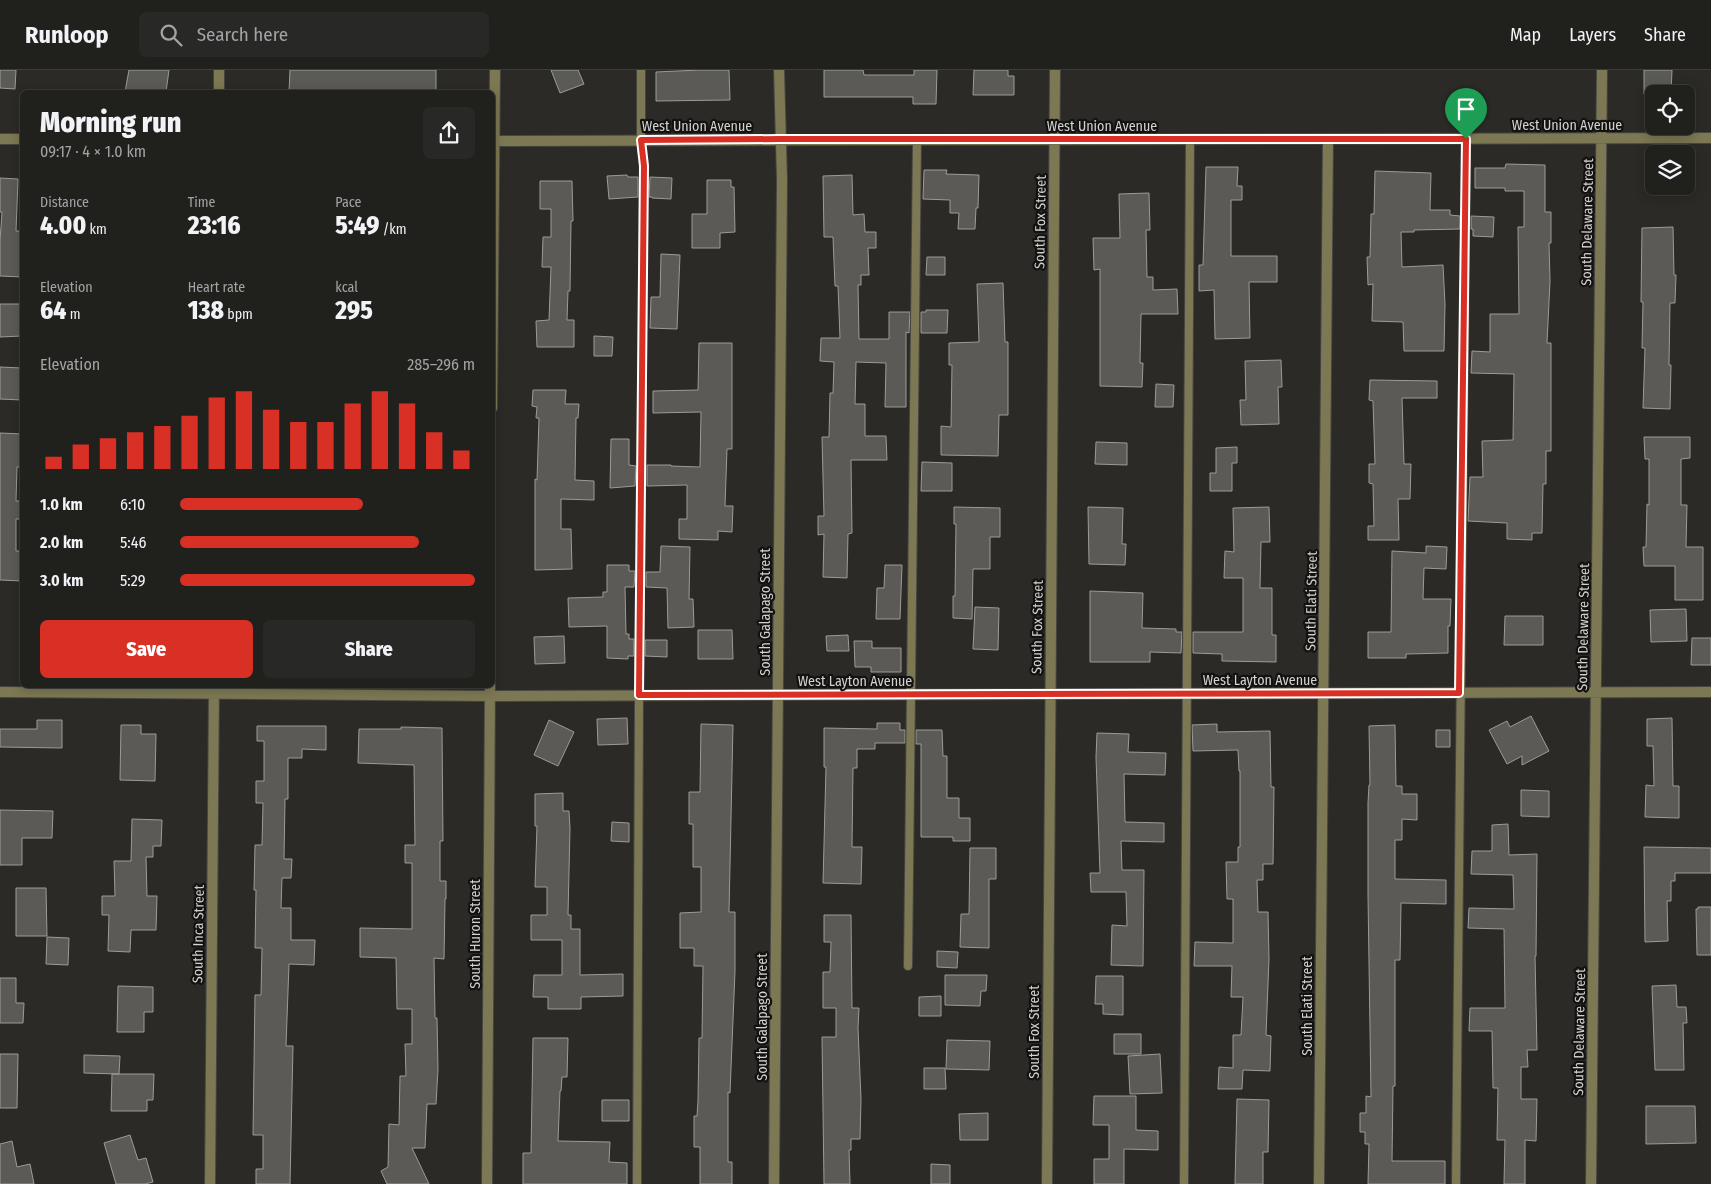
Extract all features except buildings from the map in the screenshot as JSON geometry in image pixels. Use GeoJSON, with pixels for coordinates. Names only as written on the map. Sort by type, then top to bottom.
{"type":"FeatureCollection","features":[{"type":"Feature","properties":{"kind":"street"},"geometry":{"type":"LineString","coordinates":[[219,70],[219,90]]}},
{"type":"Feature","properties":{"kind":"street"},"geometry":{"type":"LineString","coordinates":[[495,70],[495,90]]}},
{"type":"Feature","properties":{"kind":"street","name":"South Galapago Street"},"geometry":{"type":"LineString","coordinates":[[774,1184],[782,180],[779,70]]}},
{"type":"Feature","properties":{"kind":"street","name":"South Fox Street"},"geometry":{"type":"LineString","coordinates":[[1047,1184],[1056,70]]}},
{"type":"Feature","properties":{"kind":"street","name":"South Delaware Street"},"geometry":{"type":"LineString","coordinates":[[1591,1184],[1602,70]]}},
{"type":"Feature","properties":{"kind":"street","name":"West Union Avenue"},"geometry":{"type":"LineString","coordinates":[[495,141],[1711,138]]}},
{"type":"Feature","properties":{"kind":"street"},"geometry":{"type":"LineString","coordinates":[[0,139],[20,139]]}},
{"type":"Feature","properties":{"kind":"street","name":"South Elati Street"},"geometry":{"type":"LineString","coordinates":[[1319,1184],[1328,139]]}},
{"type":"Feature","properties":{"kind":"street","name":"West Layton Avenue"},"geometry":{"type":"LineString","coordinates":[[0,692],[214,689],[490,690],[639,695],[912,695],[1711,692]]}},
{"type":"Feature","properties":{"kind":"street","name":"South Inca Street"},"geometry":{"type":"LineString","coordinates":[[210,1184],[214,689]]}},
{"type":"Feature","properties":{"kind":"street","name":"South Huron Street"},"geometry":{"type":"LineString","coordinates":[[487,1184],[490,690]]}},
{"type":"Feature","properties":{"kind":"lane"},"geometry":{"type":"LineString","coordinates":[[637,1184],[644,176],[641,140],[641,70]]}},
{"type":"Feature","properties":{"kind":"lane"},"geometry":{"type":"LineString","coordinates":[[1184,1184],[1190,139]]}},
{"type":"Feature","properties":{"kind":"lane"},"geometry":{"type":"LineString","coordinates":[[1456,1184],[1459,693],[1466,139]]}},
{"type":"Feature","properties":{"kind":"lane"},"geometry":{"type":"LineString","coordinates":[[908,966],[917,140]]}},
{"type":"Feature","properties":{"kind":"route"},"geometry":{"type":"LineString","coordinates":[[1466,139],[1459,693],[639,695],[644,166],[641,140],[1466,139]]}}]}
